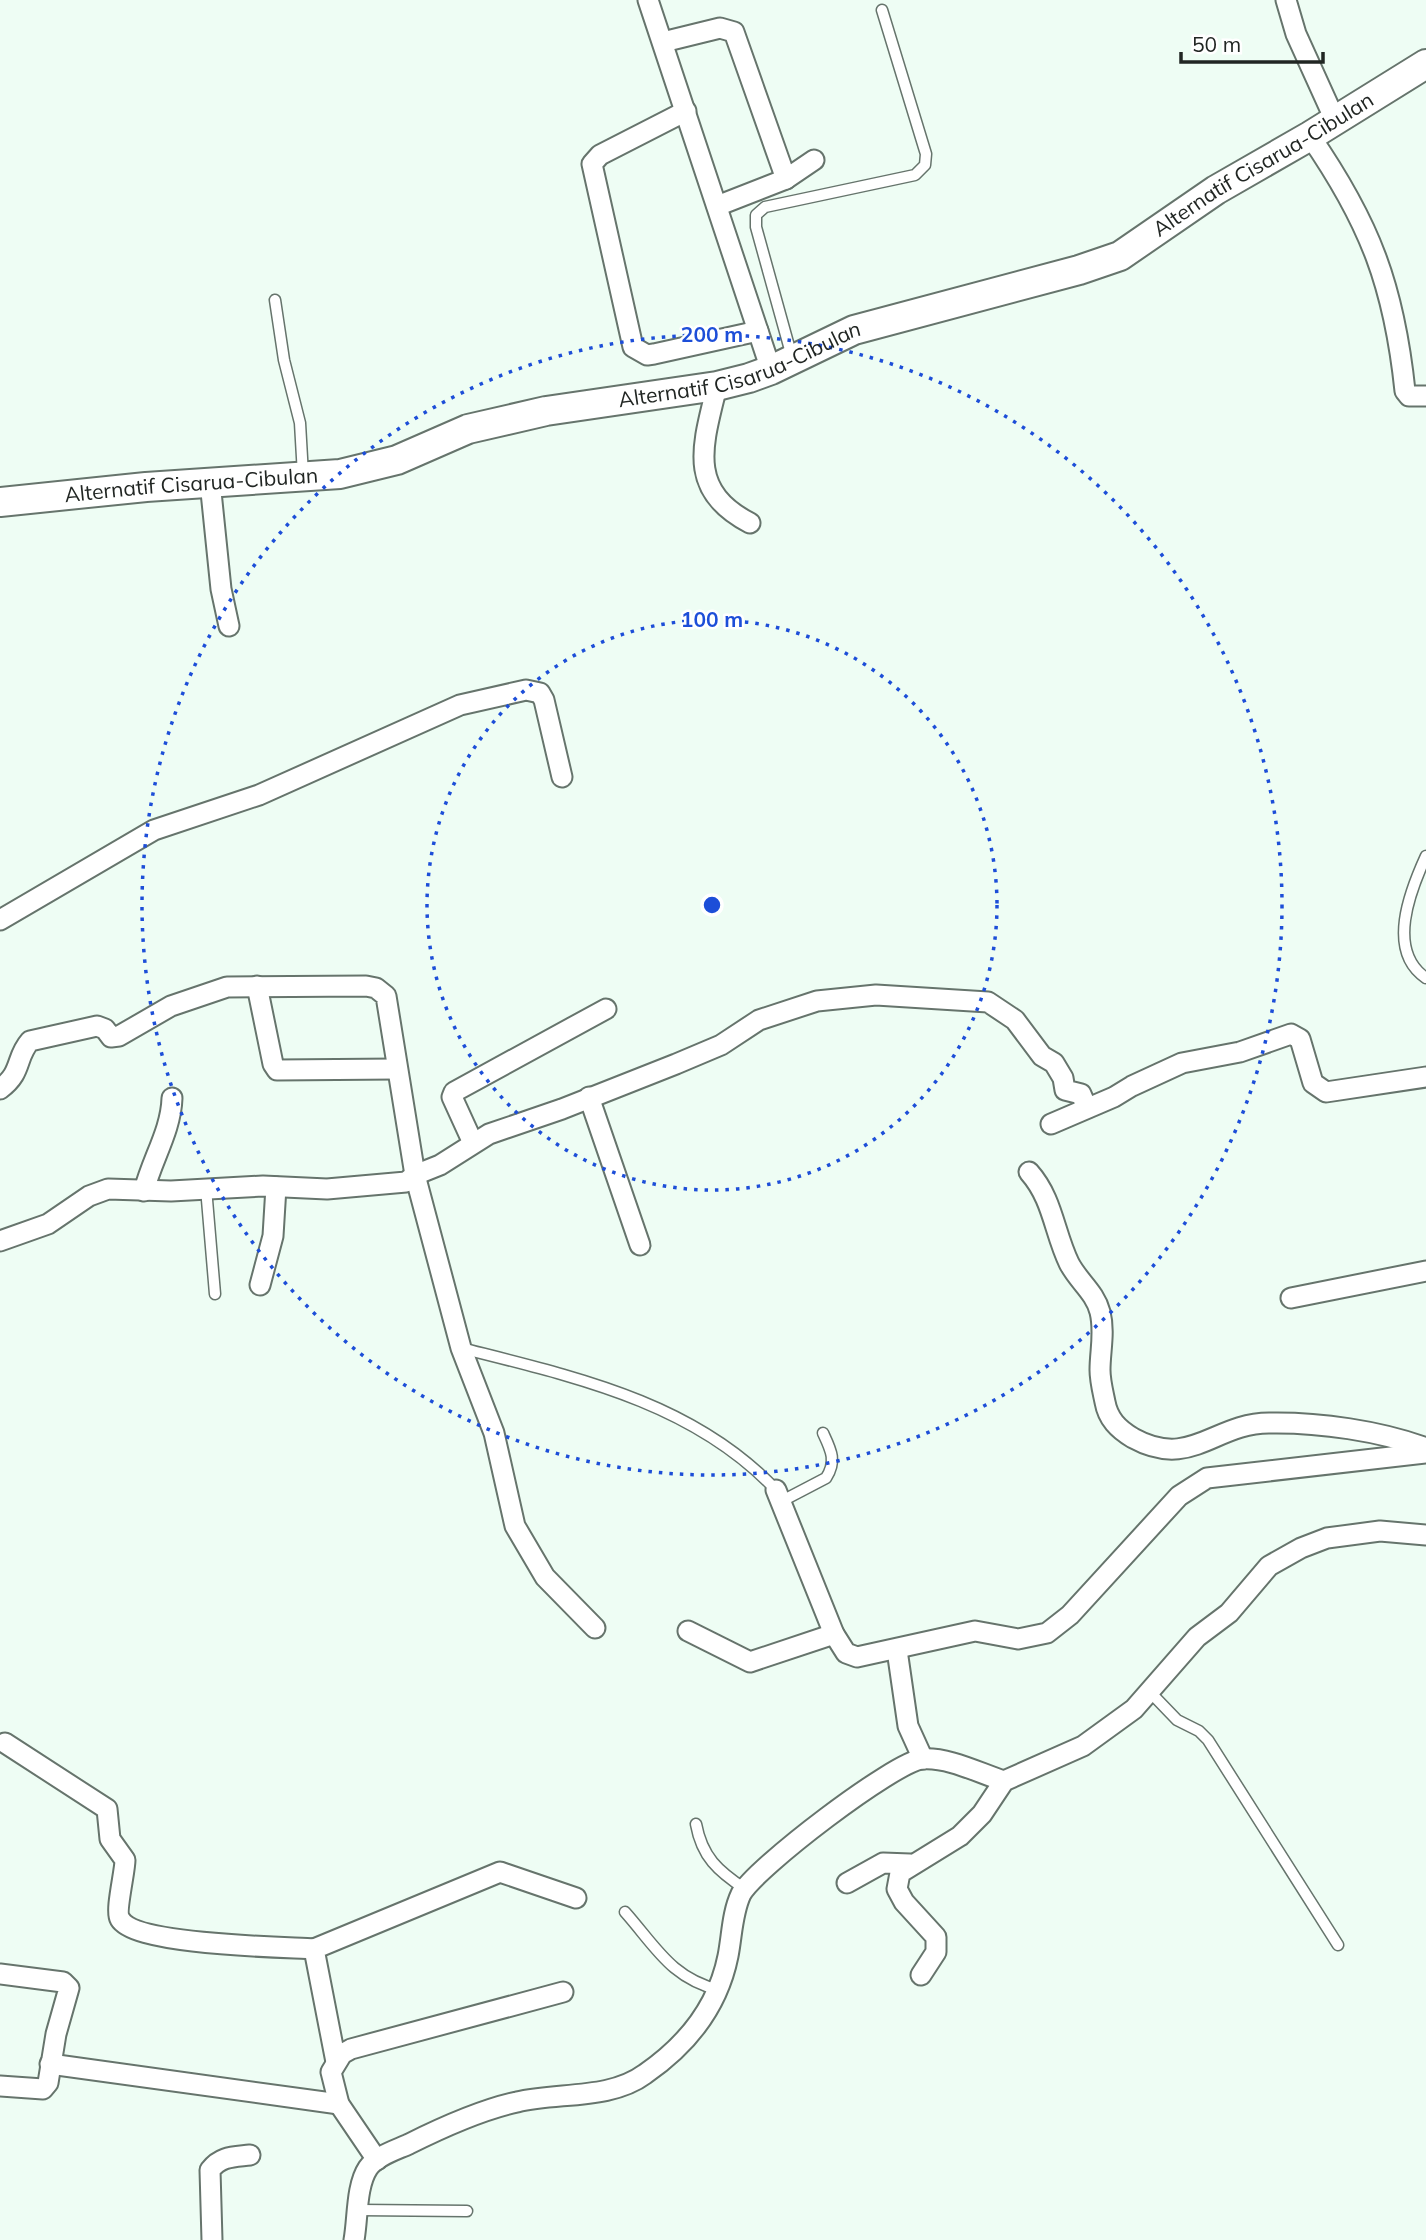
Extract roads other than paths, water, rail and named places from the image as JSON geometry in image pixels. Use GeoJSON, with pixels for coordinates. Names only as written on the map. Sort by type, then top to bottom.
{"type":"FeatureCollection","features":[{"type":"Feature","properties":{"kind":"street"},"geometry":{"type":"LineString","coordinates":[[648,0],[758,331],[782,365]]}},
{"type":"Feature","properties":{"kind":"street"},"geometry":{"type":"LineString","coordinates":[[1286,0],[1296,34],[1335,120]]}},
{"type":"Feature","properties":{"kind":"street"},"geometry":{"type":"LineString","coordinates":[[663,42],[720,28],[734,32],[786,179]]}},
{"type":"Feature","properties":{"kind":"street","name":"Alternatif Cisarua-Cibulan"},"geometry":{"type":"LineString","coordinates":[[0,502],[210,482],[340,474],[397,460],[468,429],[546,411],[717,386],[782,365],[854,330],[1079,270],[1120,256],[1216,190],[1426,64]]}},
{"type":"Feature","properties":{"kind":"street"},"geometry":{"type":"LineString","coordinates":[[686,111],[600,155],[592,164],[634,347],[647,355],[758,331]]}},
{"type":"Feature","properties":{"kind":"street"},"geometry":{"type":"LineString","coordinates":[[1310,136],[1333,169],[1380,262],[1398,337],[1405,391],[1409,396],[1426,396]]}},
{"type":"Feature","properties":{"kind":"street"},"geometry":{"type":"LineString","coordinates":[[717,206],[786,179],[814,160]]}},
{"type":"Feature","properties":{"kind":"street"},"geometry":{"type":"LineString","coordinates":[[717,386],[702,446],[704,471],[715,495],[736,516],[750,523]]}},
{"type":"Feature","properties":{"kind":"street"},"geometry":{"type":"LineString","coordinates":[[210,482],[221,589],[229,626]]}},
{"type":"Feature","properties":{"kind":"street"},"geometry":{"type":"LineString","coordinates":[[0,920],[154,830],[259,795],[460,705],[526,690],[540,693],[562,777]]}},
{"type":"Feature","properties":{"kind":"street"},"geometry":{"type":"LineString","coordinates":[[257,986],[273,1064],[277,1070],[396,1069]]}},
{"type":"Feature","properties":{"kind":"street"},"geometry":{"type":"LineString","coordinates":[[0,1089],[19,1069],[21,1054],[30,1041],[97,1026],[105,1029],[111,1037],[119,1036],[171,1006],[227,987],[376,988],[386,996],[415,1175],[461,1348],[486,1409],[510,1511],[522,1541],[545,1577],[596,1628]]}},
{"type":"Feature","properties":{"kind":"street"},"geometry":{"type":"LineString","coordinates":[[0,1241],[48,1224],[99,1192],[120,1188],[144,1191],[206,1188],[358,1188],[406,1182],[415,1175],[440,1165],[489,1134],[562,1110],[721,1045],[758,1020],[817,1001],[876,995],[988,1002],[1015,1020],[1042,1056],[1060,1069],[1065,1090],[1081,1094],[1087,1108]]}},
{"type":"Feature","properties":{"kind":"street"},"geometry":{"type":"LineString","coordinates":[[473,1143],[455,1106],[452,1097],[454,1092],[606,1009]]}},
{"type":"Feature","properties":{"kind":"street"},"geometry":{"type":"LineString","coordinates":[[1051,1124],[1182,1063],[1240,1052],[1291,1034],[1300,1039],[1313,1083],[1326,1092],[1426,1077]]}},
{"type":"Feature","properties":{"kind":"street"},"geometry":{"type":"LineString","coordinates":[[589,1097],[640,1245]]}},
{"type":"Feature","properties":{"kind":"street"},"geometry":{"type":"LineString","coordinates":[[144,1191],[158,1148],[167,1131],[172,1098]]}},
{"type":"Feature","properties":{"kind":"street"},"geometry":{"type":"LineString","coordinates":[[1029,1172],[1046,1195],[1071,1266],[1092,1293],[1101,1313],[1100,1373],[1106,1407],[1110,1418],[1122,1431],[1157,1449],[1167,1451],[1192,1447],[1254,1424],[1310,1425],[1394,1438],[1426,1450]]}},
{"type":"Feature","properties":{"kind":"street"},"geometry":{"type":"LineString","coordinates":[[260,1285],[273,1236],[276,1188]]}},
{"type":"Feature","properties":{"kind":"street"},"geometry":{"type":"LineString","coordinates":[[1291,1298],[1426,1271]]}},
{"type":"Feature","properties":{"kind":"street"},"geometry":{"type":"LineString","coordinates":[[779,1495],[834,1634],[846,1653],[857,1657],[975,1631],[1018,1639],[1047,1633],[1070,1615],[1178,1496],[1207,1478],[1426,1450]]}},
{"type":"Feature","properties":{"kind":"street"},"geometry":{"type":"LineString","coordinates":[[921,1975],[932,1962],[938,1944],[930,1928],[904,1902],[897,1889],[900,1873],[910,1864],[960,1836],[982,1814],[1003,1781],[1083,1746],[1134,1709],[1197,1637],[1228,1613],[1256,1578],[1292,1552],[1319,1540],[1367,1532],[1426,1535]]}},
{"type":"Feature","properties":{"kind":"street"},"geometry":{"type":"LineString","coordinates":[[688,1631],[750,1662],[834,1634]]}},
{"type":"Feature","properties":{"kind":"street"},"geometry":{"type":"LineString","coordinates":[[897,1650],[908,1726],[923,1759]]}},
{"type":"Feature","properties":{"kind":"street"},"geometry":{"type":"LineString","coordinates":[[5,1743],[107,1809],[110,1839],[125,1860],[119,1913],[125,1923],[144,1933],[207,1943],[314,1949],[500,1872],[576,1898]]}},
{"type":"Feature","properties":{"kind":"street"},"geometry":{"type":"LineString","coordinates":[[354,2240],[363,2178],[369,2165],[377,2160],[430,2134],[517,2102],[626,2085],[644,2076],[678,2046],[711,2007],[720,1990],[735,1914],[745,1889],[788,1849],[888,1773],[923,1759],[948,1762],[1003,1781]]}},
{"type":"Feature","properties":{"kind":"street"},"geometry":{"type":"LineString","coordinates":[[847,1883],[883,1863],[910,1864]]}},
{"type":"Feature","properties":{"kind":"street"},"geometry":{"type":"LineString","coordinates":[[314,1949],[336,2062],[331,2081],[339,2104],[377,2160]]}},
{"type":"Feature","properties":{"kind":"street"},"geometry":{"type":"LineString","coordinates":[[0,1974],[64,1982],[67,1985],[48,2083],[43,2089],[0,2086]]}},
{"type":"Feature","properties":{"kind":"street"},"geometry":{"type":"LineString","coordinates":[[336,2062],[351,2049],[563,1992]]}},
{"type":"Feature","properties":{"kind":"street"},"geometry":{"type":"LineString","coordinates":[[50,2064],[339,2104]]}},
{"type":"Feature","properties":{"kind":"street"},"geometry":{"type":"LineString","coordinates":[[212,2240],[210,2169],[227,2157],[250,2155]]}},
{"type":"Feature","properties":{"kind":"lane"},"geometry":{"type":"LineString","coordinates":[[782,365],[756,215],[765,207],[915,175],[925,165],[926,154],[882,9]]}},
{"type":"Feature","properties":{"kind":"lane"},"geometry":{"type":"LineString","coordinates":[[275,300],[284,359],[300,424],[303,477]]}},
{"type":"Feature","properties":{"kind":"lane"},"geometry":{"type":"LineString","coordinates":[[1426,856],[1405,912],[1405,946],[1409,962],[1426,978]]}},
{"type":"Feature","properties":{"kind":"lane"},"geometry":{"type":"LineString","coordinates":[[206,1188],[215,1294]]}},
{"type":"Feature","properties":{"kind":"lane"},"geometry":{"type":"LineString","coordinates":[[461,1348],[608,1388],[674,1414],[734,1450],[779,1495],[826,1478],[830,1472],[832,1454],[823,1433]]}},
{"type":"Feature","properties":{"kind":"lane"},"geometry":{"type":"LineString","coordinates":[[1150,1692],[1177,1720],[1199,1731],[1208,1740],[1338,1945]]}},
{"type":"Feature","properties":{"kind":"lane"},"geometry":{"type":"LineString","coordinates":[[696,1824],[706,1856],[719,1871],[745,1889]]}},
{"type":"Feature","properties":{"kind":"lane"},"geometry":{"type":"LineString","coordinates":[[625,1912],[671,1967],[697,1985],[720,1990]]}},
{"type":"Feature","properties":{"kind":"lane"},"geometry":{"type":"LineString","coordinates":[[359,2210],[467,2211]]}}]}
